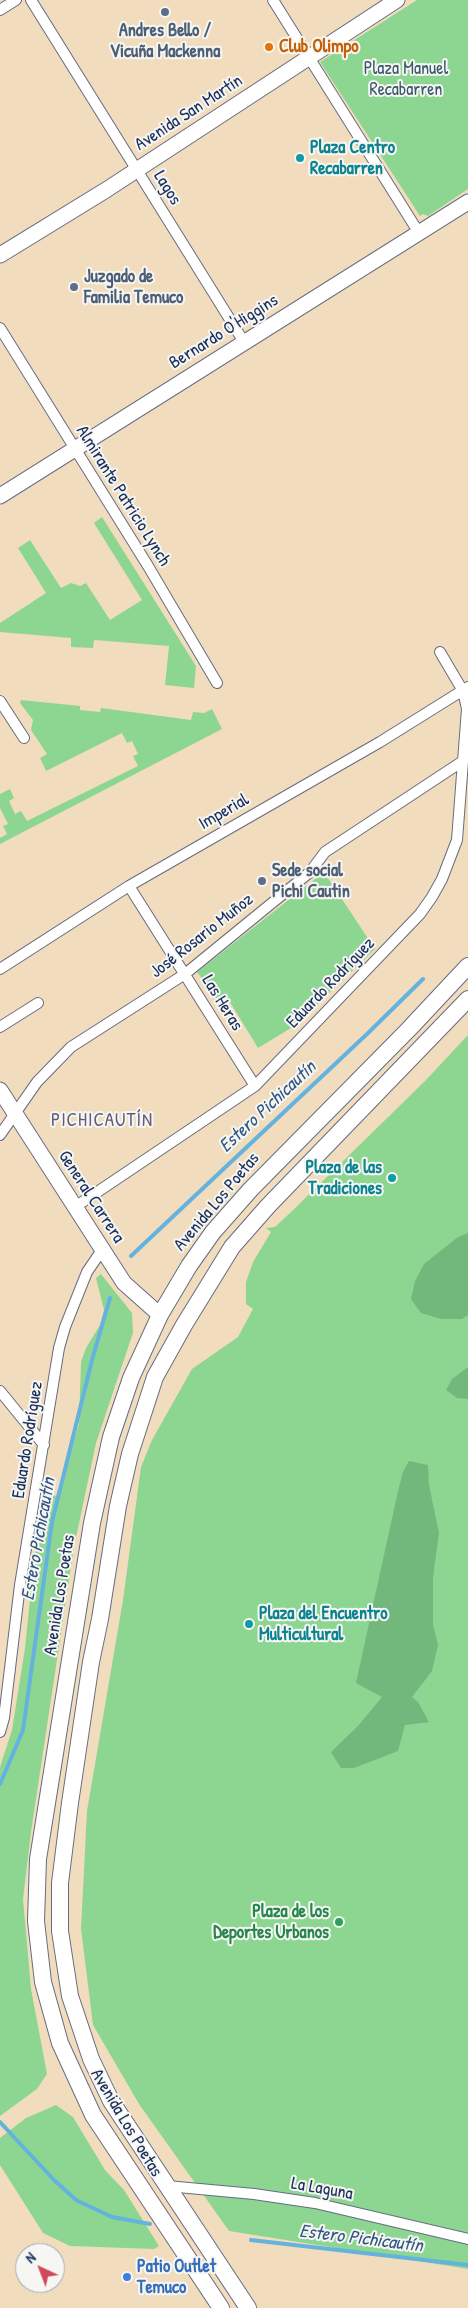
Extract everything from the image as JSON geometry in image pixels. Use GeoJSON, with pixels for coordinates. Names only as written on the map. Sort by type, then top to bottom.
{"type":"FeatureCollection","features":[{"type":"Feature","properties":{"kind":"main road","name":"Avenida San Martín"},"geometry":{"type":"LineString","coordinates":[[0,255],[137,169],[397,0]]}},
{"type":"Feature","properties":{"kind":"main road","name":"Bernardo O'Higgins"},"geometry":{"type":"LineString","coordinates":[[0,496],[468,202]]}},
{"type":"Feature","properties":{"kind":"main road","name":"Avenida Los Poetas"},"geometry":{"type":"LineString","coordinates":[[221,2308],[93,2115],[70,2069],[48,2003],[39,1961],[36,1920],[38,1859],[97,1494],[123,1400],[142,1349],[192,1262],[213,1232],[251,1189],[414,1024],[468,966]]}},
{"type":"Feature","properties":{"kind":"main road","name":"Avenida Los Poetas"},"geometry":{"type":"LineString","coordinates":[[248,2308],[111,2100],[91,2060],[76,2016],[66,1976],[59,1907],[71,1794],[118,1506],[132,1445],[155,1376],[201,1295],[232,1246],[268,1206],[468,999]]}},
{"type":"Feature","properties":{"kind":"main road","name":"General Carrera"},"geometry":{"type":"LineString","coordinates":[[0,1090],[124,1283],[160,1315]]}},
{"type":"Feature","properties":{"kind":"main road"},"geometry":{"type":"LineString","coordinates":[[155,1376],[163,1351],[162,1319],[160,1315]]}},
{"type":"Feature","properties":{"kind":"main road"},"geometry":{"type":"LineString","coordinates":[[189,2260],[201,2293],[210,2308]]}},
{"type":"Feature","properties":{"kind":"street"},"geometry":{"type":"LineString","coordinates":[[0,10],[16,0]]}},
{"type":"Feature","properties":{"kind":"street","name":"Lagos"},"geometry":{"type":"LineString","coordinates":[[31,0],[244,342]]}},
{"type":"Feature","properties":{"kind":"street"},"geometry":{"type":"LineString","coordinates":[[273,0],[419,232]]}},
{"type":"Feature","properties":{"kind":"street","name":"Almirante Patricio Lynch"},"geometry":{"type":"LineString","coordinates":[[0,328],[216,683]]}},
{"type":"Feature","properties":{"kind":"street"},"geometry":{"type":"LineString","coordinates":[[440,652],[466,689]]}},
{"type":"Feature","properties":{"kind":"street","name":"Eduardo Rodríguez"},"geometry":{"type":"LineString","coordinates":[[75,1207],[255,1086],[420,914],[442,878],[457,840],[467,708],[466,689]]}},
{"type":"Feature","properties":{"kind":"street","name":"Imperial"},"geometry":{"type":"LineString","coordinates":[[0,969],[129,886],[380,742],[466,689]]}},
{"type":"Feature","properties":{"kind":"street"},"geometry":{"type":"LineString","coordinates":[[0,702],[24,738]]}},
{"type":"Feature","properties":{"kind":"street","name":"José Rosario Muñoz"},"geometry":{"type":"LineString","coordinates":[[0,1135],[37,1082],[72,1047],[185,974],[310,872],[325,852],[463,761]]}},
{"type":"Feature","properties":{"kind":"street","name":"Las Heras"},"geometry":{"type":"LineString","coordinates":[[129,886],[255,1086]]}},
{"type":"Feature","properties":{"kind":"street"},"geometry":{"type":"LineString","coordinates":[[0,1027],[38,1003]]}},
{"type":"Feature","properties":{"kind":"street","name":"Eduardo Rodríguez"},"geometry":{"type":"LineString","coordinates":[[0,1732],[4,1718],[20,1585],[59,1348],[65,1327],[87,1272],[102,1250]]}},
{"type":"Feature","properties":{"kind":"street"},"geometry":{"type":"LineString","coordinates":[[0,1391],[44,1445]]}},
{"type":"Feature","properties":{"kind":"street","name":"La Laguna"},"geometry":{"type":"LineString","coordinates":[[167,2186],[254,2194],[315,2204],[468,2239]]}},
{"type":"Feature","properties":{"kind":"green space","name":"Plaza Manuel Recabarren"},"geometry":{"type":"Polygon","coordinates":[[[417,0],[468,0],[468,189],[428,216],[423,214],[420,216],[320,62],[417,0]]]}},
{"type":"Feature","properties":{"kind":"green space"},"geometry":{"type":"Polygon","coordinates":[[[102,517],[196,666],[194,688],[165,685],[169,646],[94,640],[93,648],[71,647],[71,638],[0,632],[0,623],[46,593],[18,548],[30,540],[61,588],[71,583],[80,586],[86,583],[110,620],[142,600],[94,523],[102,517]]]}},
{"type":"Feature","properties":{"kind":"green space"},"geometry":{"type":"Polygon","coordinates":[[[21,700],[80,706],[80,710],[100,712],[101,708],[191,720],[193,712],[204,713],[212,709],[222,729],[0,844],[0,838],[7,834],[3,826],[8,824],[0,808],[0,794],[10,789],[14,798],[9,801],[15,814],[21,811],[27,821],[138,766],[133,756],[138,754],[132,741],[127,743],[122,733],[46,771],[40,758],[47,754],[31,730],[33,720],[20,703],[21,700]]]}},
{"type":"Feature","properties":{"kind":"green space"},"geometry":{"type":"Polygon","coordinates":[[[324,872],[375,949],[296,1025],[258,1048],[228,999],[220,1003],[197,972],[324,872]]]}},
{"type":"Feature","properties":{"kind":"green space"},"geometry":{"type":"Polygon","coordinates":[[[468,1035],[468,2269],[229,2231],[139,2104],[93,2025],[81,1929],[87,1811],[123,1600],[141,1467],[152,1440],[192,1369],[238,1337],[253,1309],[246,1304],[246,1282],[253,1262],[271,1232],[266,1228],[275,1227],[291,1212],[425,1081],[468,1035]]]}},
{"type":"Feature","properties":{"kind":"green space"},"geometry":{"type":"Polygon","coordinates":[[[468,1233],[468,1315],[462,1319],[441,1319],[421,1313],[411,1299],[415,1281],[424,1264],[458,1237],[468,1233]]]}},
{"type":"Feature","properties":{"kind":"green space"},"geometry":{"type":"Polygon","coordinates":[[[101,1274],[132,1313],[133,1333],[96,1443],[74,1547],[31,1832],[23,1899],[31,1989],[47,2074],[37,2089],[0,2116],[0,1767],[12,1730],[25,1648],[34,1560],[49,1494],[56,1496],[79,1424],[81,1362],[86,1348],[100,1325],[104,1310],[96,1278],[101,1274]]]}},
{"type":"Feature","properties":{"kind":"green space"},"geometry":{"type":"Polygon","coordinates":[[[468,1367],[468,1399],[457,1398],[446,1390],[452,1379],[468,1367]]]}},
{"type":"Feature","properties":{"kind":"green space"},"geometry":{"type":"Polygon","coordinates":[[[409,1461],[428,1465],[429,1485],[439,1533],[433,1577],[433,1625],[438,1645],[432,1671],[412,1697],[418,1702],[429,1722],[405,1725],[398,1751],[354,1768],[341,1768],[331,1752],[358,1726],[382,1697],[356,1683],[398,1491],[403,1472],[409,1461]]]}},
{"type":"Feature","properties":{"kind":"green space"},"geometry":{"type":"Polygon","coordinates":[[[56,2105],[73,2117],[105,2170],[124,2190],[159,2246],[154,2249],[70,2246],[43,2233],[0,2165],[0,2138],[26,2118],[56,2105]]]}},
{"type":"Feature","properties":{"kind":"waterway","name":"Estero Pichicautín"},"geometry":{"type":"LineString","coordinates":[[131,1256],[423,979]]}},
{"type":"Feature","properties":{"kind":"waterway","name":"Estero Pichicautín"},"geometry":{"type":"LineString","coordinates":[[0,1784],[23,1730],[52,1522],[92,1360],[110,1298]]}},
{"type":"Feature","properties":{"kind":"waterway","name":"Estero Pichicautín"},"geometry":{"type":"LineString","coordinates":[[0,2122],[54,2180],[76,2200],[112,2217],[150,2224]]}},
{"type":"Feature","properties":{"kind":"waterway","name":"Estero Pichicautín"},"geometry":{"type":"LineString","coordinates":[[251,2240],[468,2265]]}},
{"type":"Feature","properties":{"kind":"place","name":"Andres Bello / Vicuña Mackenna"},"geometry":{"type":"Point","coordinates":[165,12]}},
{"type":"Feature","properties":{"kind":"place","name":"Club Olimpo"},"geometry":{"type":"Point","coordinates":[269,47]}},
{"type":"Feature","properties":{"kind":"place","name":"Plaza Centro Recabarren"},"geometry":{"type":"Point","coordinates":[300,158]}},
{"type":"Feature","properties":{"kind":"place","name":"Juzgado de Familia Temuco"},"geometry":{"type":"Point","coordinates":[74,287]}},
{"type":"Feature","properties":{"kind":"place","name":"Sede social Pichi Cautin"},"geometry":{"type":"Point","coordinates":[262,881]}},
{"type":"Feature","properties":{"kind":"place","name":"Plaza de las Tradiciones"},"geometry":{"type":"Point","coordinates":[392,1178]}},
{"type":"Feature","properties":{"kind":"place","name":"Plaza del Encuentro Multicultural"},"geometry":{"type":"Point","coordinates":[249,1624]}},
{"type":"Feature","properties":{"kind":"place","name":"Plaza de los Deportes Urbanos"},"geometry":{"type":"Point","coordinates":[339,1922]}},
{"type":"Feature","properties":{"kind":"place","name":"Patio Outlet Temuco"},"geometry":{"type":"Point","coordinates":[127,2277]}},
{"type":"Feature","properties":{"kind":"district","name":"PICHICAUTÍN"},"geometry":{"type":"Point","coordinates":[102,1121]}}]}
